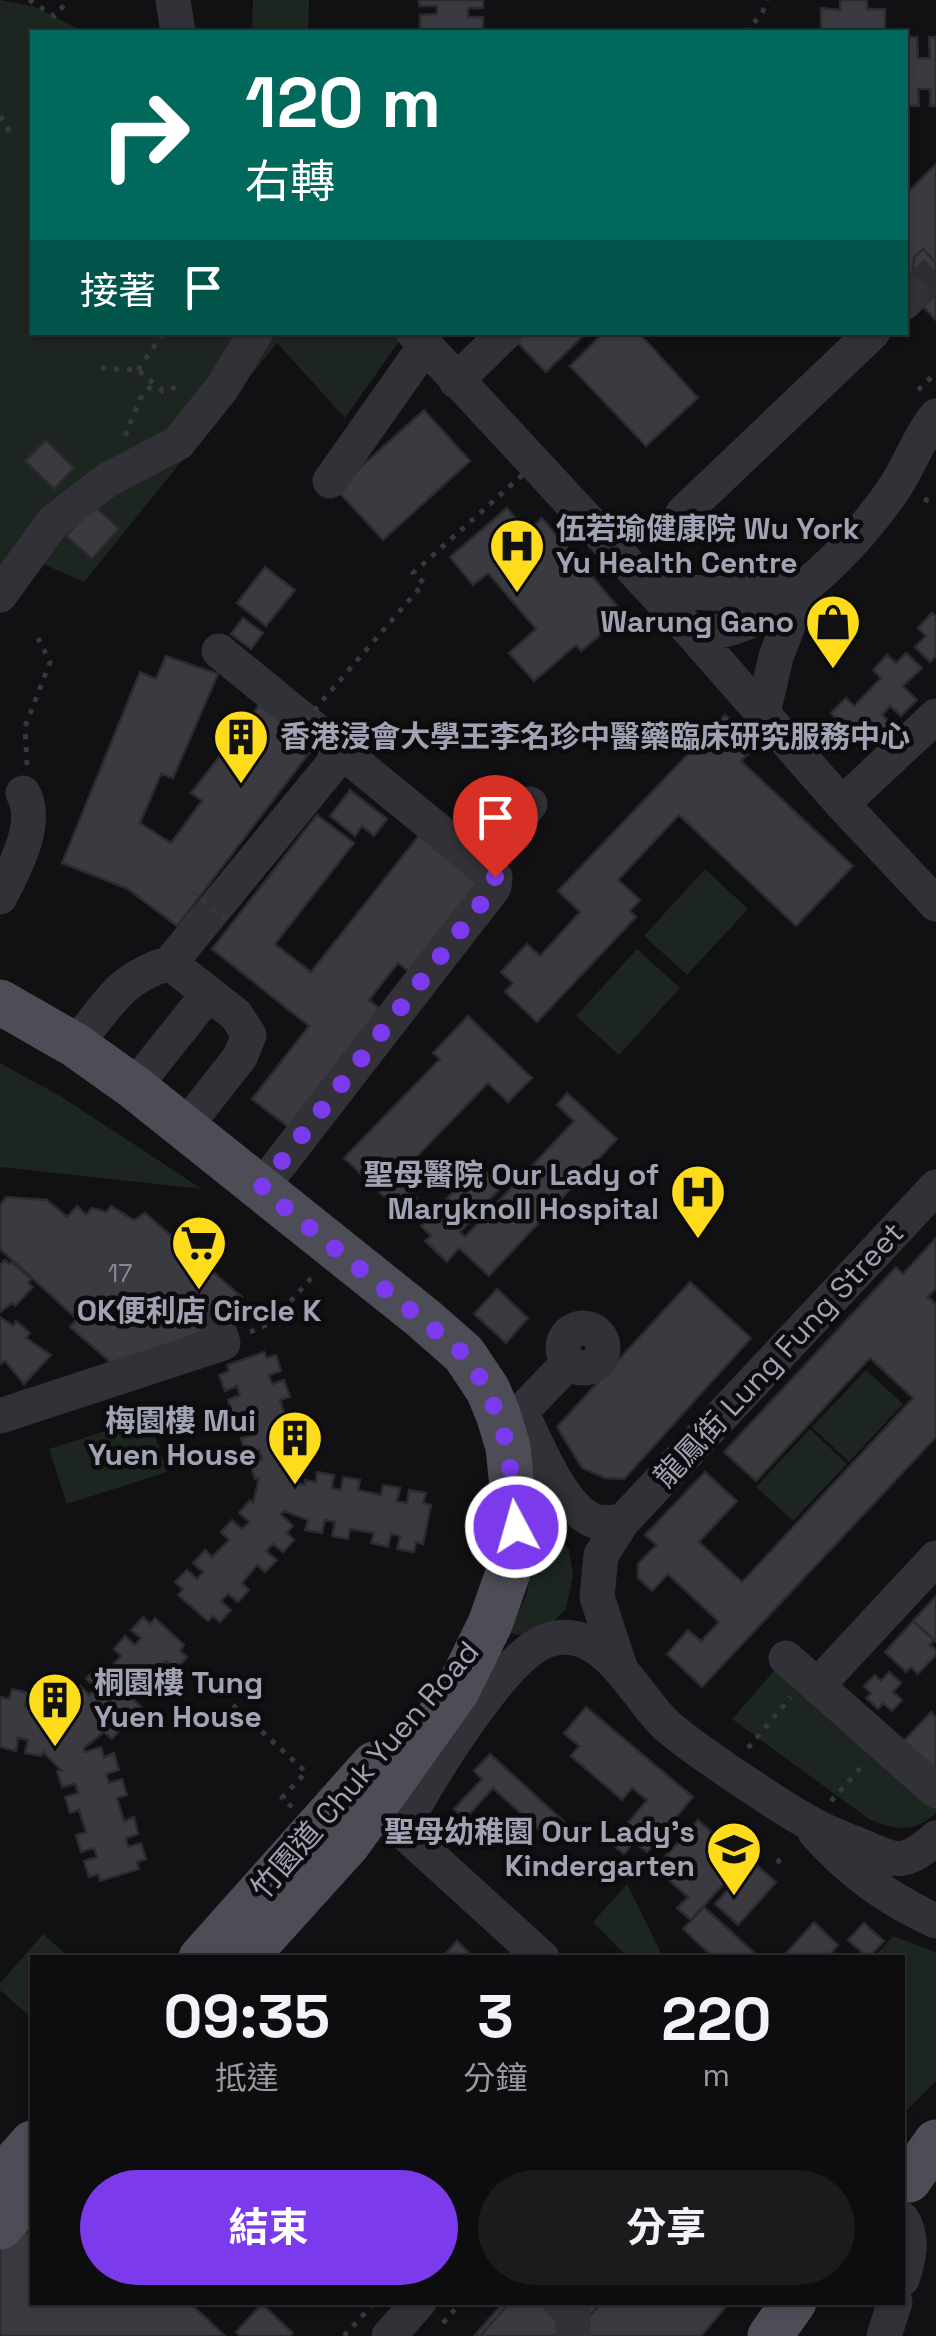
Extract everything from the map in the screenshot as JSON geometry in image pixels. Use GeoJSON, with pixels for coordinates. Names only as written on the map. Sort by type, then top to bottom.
{"type":"FeatureCollection","features":[{"type":"Feature","properties":{"kind":"main road"},"geometry":{"type":"LineString","coordinates":[[0,1002],[75,1044],[261,1188],[464,1354],[488,1390],[510,1413]]}},
{"type":"Feature","properties":{"kind":"main road","name":"竹園道 Chuk Yuen Road"},"geometry":{"type":"LineString","coordinates":[[248,1955],[378,1808],[490,1624],[509,1570],[516,1527],[508,1447],[510,1413]]}},
{"type":"Feature","properties":{"kind":"main road","name":"竹園道 Chuk Yuen Road"},"geometry":{"type":"LineString","coordinates":[[204,1955],[378,1808]]}},
{"type":"Feature","properties":{"kind":"main road"},"geometry":{"type":"LineString","coordinates":[[912,2186],[936,2142]]}},
{"type":"Feature","properties":{"kind":"main road"},"geometry":{"type":"LineString","coordinates":[[0,2179],[30,2145]]}},
{"type":"Feature","properties":{"kind":"main road"},"geometry":{"type":"LineString","coordinates":[[0,2227],[30,2194]]}},
{"type":"Feature","properties":{"kind":"main road"},"geometry":{"type":"LineString","coordinates":[[770,2336],[792,2305]]}},
{"type":"Feature","properties":{"kind":"street"},"geometry":{"type":"LineString","coordinates":[[173,0],[178,30]]}},
{"type":"Feature","properties":{"kind":"street"},"geometry":{"type":"LineString","coordinates":[[0,595],[53,522],[108,480],[178,442],[222,388],[254,335]]}},
{"type":"Feature","properties":{"kind":"street"},"geometry":{"type":"LineString","coordinates":[[456,381],[503,335]]}},
{"type":"Feature","properties":{"kind":"street"},"geometry":{"type":"LineString","coordinates":[[683,514],[870,335]]}},
{"type":"Feature","properties":{"kind":"street"},"geometry":{"type":"LineString","coordinates":[[330,482],[419,339],[936,904]]}},
{"type":"Feature","properties":{"kind":"street"},"geometry":{"type":"LineString","coordinates":[[692,633],[736,630],[771,612],[856,538],[882,506],[924,407]]}},
{"type":"Feature","properties":{"kind":"street"},"geometry":{"type":"LineString","coordinates":[[639,577],[685,592],[734,594],[804,584]]}},
{"type":"Feature","properties":{"kind":"street"},"geometry":{"type":"LineString","coordinates":[[763,714],[776,657],[804,584]]}},
{"type":"Feature","properties":{"kind":"street"},"geometry":{"type":"LineString","coordinates":[[219,650],[495,877],[494,887],[261,1188]]}},
{"type":"Feature","properties":{"kind":"street"},"geometry":{"type":"LineString","coordinates":[[842,804],[936,716]]}},
{"type":"Feature","properties":{"kind":"street"},"geometry":{"type":"LineString","coordinates":[[75,1044],[124,984],[144,971],[170,963],[342,753]]}},
{"type":"Feature","properties":{"kind":"street"},"geometry":{"type":"LineString","coordinates":[[0,897],[27,832],[26,798]]}},
{"type":"Feature","properties":{"kind":"street"},"geometry":{"type":"LineString","coordinates":[[481,866],[530,804]]}},
{"type":"Feature","properties":{"kind":"street"},"geometry":{"type":"LineString","coordinates":[[170,963],[236,1016],[249,1035],[240,1057],[185,1127]]}},
{"type":"Feature","properties":{"kind":"street"},"geometry":{"type":"LineString","coordinates":[[134,1087],[208,994]]}},
{"type":"Feature","properties":{"kind":"street","name":"龍鳳街 Lung Fung Street"},"geometry":{"type":"LineString","coordinates":[[622,1672],[597,1597],[601,1555],[622,1522],[936,1188]]}},
{"type":"Feature","properties":{"kind":"street"},"geometry":{"type":"LineString","coordinates":[[0,1416],[220,1334]]}},
{"type":"Feature","properties":{"kind":"street"},"geometry":{"type":"LineString","coordinates":[[569,1362],[510,1413],[560,1490],[579,1511],[596,1522],[622,1522]]}},
{"type":"Feature","properties":{"kind":"street"},"geometry":{"type":"LineString","coordinates":[[936,1558],[801,1677],[936,1791]]}},
{"type":"Feature","properties":{"kind":"street"},"geometry":{"type":"LineString","coordinates":[[539,1955],[378,1808],[426,1782],[510,1670],[542,1642],[560,1637],[591,1644],[688,1743],[812,1827],[878,1856],[897,1860],[914,1857],[936,1838]]}},
{"type":"Feature","properties":{"kind":"street"},"geometry":{"type":"LineString","coordinates":[[812,1827],[844,1865],[900,1905],[936,1921]]}},
{"type":"Feature","properties":{"kind":"street"},"geometry":{"type":"LineString","coordinates":[[936,1855],[936,1865]]}},
{"type":"Feature","properties":{"kind":"street"},"geometry":{"type":"LineString","coordinates":[[912,2186],[908,2228],[916,2268]]}},
{"type":"Feature","properties":{"kind":"street"},"geometry":{"type":"LineString","coordinates":[[389,2336],[416,2305]]}},
{"type":"Feature","properties":{"kind":"street"},"geometry":{"type":"LineString","coordinates":[[563,2305],[573,2314],[573,2336]]}},
{"type":"Feature","properties":{"kind":"street"},"geometry":{"type":"LineString","coordinates":[[884,2336],[894,2305]]}},
{"type":"Feature","properties":{"kind":"path"},"geometry":{"type":"LineString","coordinates":[[29,0],[54,16],[69,0]]}},
{"type":"Feature","properties":{"kind":"path"},"geometry":{"type":"LineString","coordinates":[[747,30],[762,14],[766,0]]}},
{"type":"Feature","properties":{"kind":"path"},"geometry":{"type":"LineString","coordinates":[[0,116],[12,136]]}},
{"type":"Feature","properties":{"kind":"path"},"geometry":{"type":"LineString","coordinates":[[138,370],[162,335]]}},
{"type":"Feature","properties":{"kind":"path"},"geometry":{"type":"LineString","coordinates":[[100,368],[138,370],[163,391],[180,388],[191,378]]}},
{"type":"Feature","properties":{"kind":"path"},"geometry":{"type":"LineString","coordinates":[[924,407],[936,373]]}},
{"type":"Feature","properties":{"kind":"path"},"geometry":{"type":"LineString","coordinates":[[140,400],[154,383]]}},
{"type":"Feature","properties":{"kind":"path"},"geometry":{"type":"LineString","coordinates":[[297,730],[424,583],[414,573],[528,470]]}},
{"type":"Feature","properties":{"kind":"path"},"geometry":{"type":"LineString","coordinates":[[924,499],[936,504]]}},
{"type":"Feature","properties":{"kind":"path"},"geometry":{"type":"LineString","coordinates":[[26,798],[26,727],[50,662],[38,638]]}},
{"type":"Feature","properties":{"kind":"path"},"geometry":{"type":"LineString","coordinates":[[192,891],[237,930]]}},
{"type":"Feature","properties":{"kind":"path"},"geometry":{"type":"LineString","coordinates":[[220,1334],[272,1323],[323,1264]]}},
{"type":"Feature","properties":{"kind":"path"},"geometry":{"type":"LineString","coordinates":[[748,1748],[801,1677]]}},
{"type":"Feature","properties":{"kind":"path"},"geometry":{"type":"LineString","coordinates":[[233,1705],[306,1772],[282,1798],[294,1809]]}},
{"type":"Feature","properties":{"kind":"path"},"geometry":{"type":"LineString","coordinates":[[812,1827],[834,1796],[882,1744]]}},
{"type":"Feature","properties":{"kind":"path"},"geometry":{"type":"LineString","coordinates":[[777,1863],[783,1856]]}},
{"type":"Feature","properties":{"kind":"path"},"geometry":{"type":"LineString","coordinates":[[344,2336],[372,2305]]}},
{"type":"Feature","properties":{"kind":"shaded area"},"geometry":{"type":"Polygon","coordinates":[[[0,0],[33,6],[81,30],[30,30],[30,335],[396,335],[400,340],[345,418],[277,343],[84,582],[43,564],[0,611],[0,0]]]}},
{"type":"Feature","properties":{"kind":"shaded area"},"geometry":{"type":"Polygon","coordinates":[[[253,0],[309,0],[308,30],[252,30],[253,0]]]}},
{"type":"Feature","properties":{"kind":"shaded area"},"geometry":{"type":"Polygon","coordinates":[[[705,869],[748,909],[687,975],[644,936],[705,869]]]}},
{"type":"Feature","properties":{"kind":"shaded area"},"geometry":{"type":"Polygon","coordinates":[[[637,949],[680,988],[619,1055],[576,1016],[637,949]]]}},
{"type":"Feature","properties":{"kind":"shaded area"},"geometry":{"type":"Polygon","coordinates":[[[0,1063],[62,1097],[202,1189],[0,1167],[0,1063]]]}},
{"type":"Feature","properties":{"kind":"shaded area"},"geometry":{"type":"Polygon","coordinates":[[[866,1370],[903,1404],[849,1462],[812,1427],[866,1370]]]}},
{"type":"Feature","properties":{"kind":"shaded area"},"geometry":{"type":"Polygon","coordinates":[[[149,1417],[167,1472],[67,1504],[49,1449],[149,1417]]]}},
{"type":"Feature","properties":{"kind":"shaded area"},"geometry":{"type":"Polygon","coordinates":[[[810,1429],[847,1464],[793,1521],[756,1487],[810,1429]]]}},
{"type":"Feature","properties":{"kind":"shaded area"},"geometry":{"type":"Polygon","coordinates":[[[539,1522],[569,1550],[573,1575],[566,1609],[547,1628],[526,1636],[509,1633],[527,1593],[539,1522]]]}},
{"type":"Feature","properties":{"kind":"shaded area"},"geometry":{"type":"Polygon","coordinates":[[[778,1666],[936,1807],[936,1813],[904,1828],[869,1819],[732,1719],[778,1666]]]}},
{"type":"Feature","properties":{"kind":"shaded area"},"geometry":{"type":"Polygon","coordinates":[[[627,1884],[662,1955],[625,1955],[593,1922],[627,1884]]]}},
{"type":"Feature","properties":{"kind":"shaded area"},"geometry":{"type":"Polygon","coordinates":[[[43,1934],[67,1955],[30,1955],[28,2015],[0,1990],[0,1983],[43,1934]]]}},
{"type":"Feature","properties":{"kind":"shaded area"},"geometry":{"type":"Polygon","coordinates":[[[893,1936],[936,1952],[936,2081],[905,2112],[905,1955],[876,1955],[893,1936]]]}},
{"type":"Feature","properties":{"kind":"building"},"geometry":{"type":"Polygon","coordinates":[[[419,0],[483,0],[483,8],[468,8],[468,17],[483,17],[483,30],[420,30],[420,15],[437,14],[437,6],[419,6],[419,0]]]}},
{"type":"Feature","properties":{"kind":"building"},"geometry":{"type":"Polygon","coordinates":[[[840,0],[867,0],[867,9],[885,9],[885,30],[821,30],[821,8],[840,10],[840,0]]]}},
{"type":"Feature","properties":{"kind":"building"},"geometry":{"type":"Polygon","coordinates":[[[908,37],[917,37],[918,58],[930,58],[929,37],[936,37],[936,106],[930,106],[930,89],[918,89],[919,106],[908,106],[908,37]]]}},
{"type":"Feature","properties":{"kind":"building"},"geometry":{"type":"Polygon","coordinates":[[[936,164],[936,320],[908,292],[908,192],[936,164]]]}},
{"type":"Feature","properties":{"kind":"building"},"geometry":{"type":"Polygon","coordinates":[[[923,249],[936,263],[936,294],[913,270],[914,258],[923,249]]]}},
{"type":"Feature","properties":{"kind":"building"},"geometry":{"type":"Polygon","coordinates":[[[524,335],[584,335],[546,372],[517,342],[524,335]]]}},
{"type":"Feature","properties":{"kind":"building"},"geometry":{"type":"Polygon","coordinates":[[[601,335],[641,335],[698,398],[646,446],[570,366],[601,335]]]}},
{"type":"Feature","properties":{"kind":"building"},"geometry":{"type":"Polygon","coordinates":[[[424,410],[470,461],[383,540],[336,489],[424,410]]]}},
{"type":"Feature","properties":{"kind":"building"},"geometry":{"type":"Polygon","coordinates":[[[46,440],[74,468],[54,489],[25,461],[46,440]]]}},
{"type":"Feature","properties":{"kind":"building"},"geometry":{"type":"Polygon","coordinates":[[[94,506],[119,528],[92,559],[66,536],[94,506]]]}},
{"type":"Feature","properties":{"kind":"building"},"geometry":{"type":"Polygon","coordinates":[[[507,508],[527,532],[542,518],[618,607],[607,617],[613,624],[581,651],[576,645],[534,681],[509,653],[536,629],[488,573],[473,585],[450,557],[507,508]]]}},
{"type":"Feature","properties":{"kind":"building"},"geometry":{"type":"Polygon","coordinates":[[[265,567],[295,590],[266,626],[237,603],[265,567]]]}},
{"type":"Feature","properties":{"kind":"building"},"geometry":{"type":"Polygon","coordinates":[[[932,613],[936,616],[936,656],[930,662],[915,647],[926,636],[918,628],[932,613]]]}},
{"type":"Feature","properties":{"kind":"building"},"geometry":{"type":"Polygon","coordinates":[[[243,618],[263,633],[251,649],[231,634],[243,618]]]}},
{"type":"Feature","properties":{"kind":"building"},"geometry":{"type":"Polygon","coordinates":[[[906,653],[922,668],[903,686],[917,700],[901,716],[890,706],[882,715],[892,725],[876,741],[862,728],[844,747],[828,732],[839,721],[831,713],[846,698],[854,706],[881,678],[873,670],[887,655],[896,663],[906,653]]]}},
{"type":"Feature","properties":{"kind":"building","name":"香港浸會大學王李名珍中醫藥臨床研究服務中心"},"geometry":{"type":"Polygon","coordinates":[[[166,656],[218,674],[173,778],[161,774],[140,823],[171,843],[202,801],[191,793],[261,703],[316,744],[177,926],[128,889],[62,863],[140,672],[156,679],[166,656]]]}},
{"type":"Feature","properties":{"kind":"building"},"geometry":{"type":"Polygon","coordinates":[[[725,715],[757,745],[741,761],[853,866],[796,926],[679,815],[618,880],[640,900],[630,911],[636,917],[537,1022],[505,992],[513,983],[501,972],[527,944],[540,956],[580,912],[558,891],[725,715]]]}},
{"type":"Feature","properties":{"kind":"building"},"geometry":{"type":"Polygon","coordinates":[[[350,790],[387,819],[374,836],[362,826],[355,836],[330,816],[350,790]]]}},
{"type":"Feature","properties":{"kind":"building"},"geometry":{"type":"Polygon","coordinates":[[[317,815],[354,843],[275,944],[311,972],[425,828],[486,876],[410,972],[398,963],[369,1000],[379,1008],[296,1133],[252,1099],[309,1026],[212,949],[317,815]]]}},
{"type":"Feature","properties":{"kind":"building"},"geometry":{"type":"Polygon","coordinates":[[[468,1016],[532,1078],[508,1102],[488,1083],[396,1178],[417,1198],[402,1214],[344,1158],[440,1059],[433,1053],[468,1016]]]}},
{"type":"Feature","properties":{"kind":"building"},"geometry":{"type":"Polygon","coordinates":[[[567,1093],[617,1139],[489,1276],[459,1248],[447,1262],[425,1241],[431,1236],[421,1226],[473,1171],[482,1180],[492,1168],[506,1182],[460,1232],[465,1237],[574,1121],[557,1105],[567,1093]]]}},
{"type":"Feature","properties":{"kind":"building"},"geometry":{"type":"Polygon","coordinates":[[[6,1197],[47,1200],[67,1217],[77,1206],[86,1215],[92,1208],[106,1212],[111,1206],[134,1220],[145,1213],[242,1297],[217,1325],[118,1369],[70,1327],[77,1319],[0,1249],[0,1206],[6,1197]]]}},
{"type":"Feature","properties":{"kind":"building"},"geometry":{"type":"Polygon","coordinates":[[[936,1238],[936,1288],[928,1297],[936,1304],[936,1437],[702,1687],[667,1654],[688,1630],[701,1641],[719,1622],[668,1574],[652,1591],[638,1578],[638,1564],[656,1545],[645,1535],[705,1472],[737,1501],[699,1542],[742,1582],[913,1398],[870,1358],[756,1481],[724,1452],[896,1267],[903,1274],[936,1238]]]}},
{"type":"Feature","properties":{"kind":"building"},"geometry":{"type":"Polygon","coordinates":[[[5,1260],[31,1279],[28,1283],[33,1287],[15,1306],[12,1303],[0,1312],[0,1265],[5,1260]]]}},
{"type":"Feature","properties":{"kind":"building"},"geometry":{"type":"Polygon","coordinates":[[[690,1282],[751,1338],[624,1479],[605,1478],[582,1468],[557,1427],[690,1282]]]}},
{"type":"Feature","properties":{"kind":"building"},"geometry":{"type":"Polygon","coordinates":[[[497,1289],[528,1318],[506,1343],[474,1314],[497,1289]]]}},
{"type":"Feature","properties":{"kind":"building"},"geometry":{"type":"Polygon","coordinates":[[[0,1317],[13,1326],[16,1321],[30,1333],[26,1338],[51,1355],[24,1384],[5,1361],[0,1364],[0,1317]]]}},
{"type":"Feature","properties":{"kind":"building","name":"梅園樓 Mui Yuen House"},"geometry":{"type":"Polygon","coordinates":[[[264,1352],[267,1358],[276,1355],[281,1371],[269,1375],[272,1384],[284,1380],[290,1397],[280,1400],[287,1422],[297,1419],[303,1435],[290,1439],[293,1448],[306,1444],[311,1460],[301,1463],[305,1473],[289,1478],[290,1482],[316,1482],[317,1472],[334,1475],[332,1488],[341,1490],[343,1477],[360,1480],[358,1490],[381,1495],[383,1485],[400,1488],[397,1501],[407,1503],[409,1490],[426,1493],[423,1503],[431,1505],[423,1544],[416,1542],[414,1552],[397,1549],[400,1536],[391,1534],[388,1547],[371,1543],[374,1533],[350,1529],[348,1539],[332,1536],[335,1522],[325,1520],[322,1533],[305,1530],[308,1520],[284,1511],[281,1514],[293,1526],[287,1533],[294,1540],[283,1552],[273,1544],[266,1551],[277,1560],[265,1572],[257,1565],[242,1583],[249,1590],[238,1602],[228,1594],[221,1601],[231,1610],[220,1622],[213,1616],[208,1621],[178,1595],[183,1589],[175,1582],[187,1570],[197,1579],[203,1572],[193,1563],[205,1550],[212,1557],[229,1540],[221,1532],[232,1520],[242,1529],[249,1522],[239,1513],[250,1500],[253,1503],[259,1478],[255,1479],[250,1463],[262,1459],[259,1450],[246,1454],[241,1438],[251,1435],[243,1413],[233,1416],[228,1400],[240,1395],[237,1386],[225,1391],[219,1375],[229,1371],[227,1365],[264,1352]]]}},
{"type":"Feature","properties":{"kind":"building"},"geometry":{"type":"Polygon","coordinates":[[[936,1596],[936,1642],[913,1621],[936,1596]]]}},
{"type":"Feature","properties":{"kind":"building","name":"桐園樓 Tung Yuen House"},"geometry":{"type":"Polygon","coordinates":[[[143,1617],[150,1624],[155,1618],[184,1645],[180,1651],[187,1657],[176,1670],[166,1661],[159,1668],[169,1677],[157,1689],[150,1683],[134,1700],[141,1707],[130,1719],[120,1710],[113,1717],[123,1726],[112,1739],[104,1732],[84,1748],[85,1752],[101,1747],[104,1757],[114,1753],[119,1770],[106,1774],[109,1783],[122,1779],[127,1795],[117,1798],[124,1821],[134,1817],[138,1834],[126,1838],[128,1847],[141,1843],[146,1859],[137,1862],[139,1869],[100,1881],[98,1874],[89,1877],[84,1861],[97,1857],[94,1848],[81,1852],[76,1835],[86,1832],[79,1810],[70,1813],[65,1797],[78,1793],[75,1784],[62,1787],[57,1771],[61,1770],[43,1752],[42,1756],[25,1753],[28,1740],[18,1738],[16,1751],[0,1747],[0,1697],[9,1699],[12,1689],[28,1693],[25,1706],[35,1708],[38,1695],[54,1699],[52,1708],[62,1711],[58,1727],[63,1728],[73,1717],[69,1713],[75,1706],[68,1699],[80,1686],[89,1695],[96,1688],[86,1679],[97,1667],[105,1673],[121,1656],[114,1649],[125,1636],[135,1645],[141,1638],[131,1630],[143,1617]]]}},
{"type":"Feature","properties":{"kind":"building"},"geometry":{"type":"Polygon","coordinates":[[[913,1621],[934,1640],[930,1645],[936,1650],[918,1674],[911,1667],[906,1672],[885,1652],[913,1621]]]}},
{"type":"Feature","properties":{"kind":"building"},"geometry":{"type":"Polygon","coordinates":[[[889,1672],[901,1683],[893,1692],[902,1700],[892,1711],[883,1703],[878,1709],[866,1698],[871,1693],[864,1686],[875,1675],[881,1681],[889,1672]]]}},
{"type":"Feature","properties":{"kind":"building"},"geometry":{"type":"Polygon","coordinates":[[[586,1707],[693,1797],[647,1852],[634,1842],[624,1854],[611,1843],[647,1800],[632,1788],[622,1800],[571,1756],[579,1746],[564,1733],[586,1707]]]}},
{"type":"Feature","properties":{"kind":"building"},"geometry":{"type":"Polygon","coordinates":[[[931,1712],[936,1717],[936,1770],[901,1744],[931,1712]]]}},
{"type":"Feature","properties":{"kind":"building"},"geometry":{"type":"Polygon","coordinates":[[[490,1754],[571,1828],[555,1845],[493,1788],[465,1819],[454,1809],[482,1779],[474,1771],[490,1754]]]}},
{"type":"Feature","properties":{"kind":"building"},"geometry":{"type":"Polygon","coordinates":[[[698,1820],[744,1861],[691,1920],[677,1908],[688,1897],[655,1868],[698,1820]]]}},
{"type":"Feature","properties":{"kind":"building"},"geometry":{"type":"Polygon","coordinates":[[[753,1862],[776,1882],[738,1925],[715,1904],[753,1862]]]}},
{"type":"Feature","properties":{"kind":"building"},"geometry":{"type":"Polygon","coordinates":[[[704,1907],[757,1955],[711,1955],[683,1929],[704,1907]]]}},
{"type":"Feature","properties":{"kind":"building"},"geometry":{"type":"Polygon","coordinates":[[[814,1922],[838,1945],[830,1955],[785,1955],[814,1922]]]}},
{"type":"Feature","properties":{"kind":"building"},"geometry":{"type":"Polygon","coordinates":[[[864,1923],[884,1941],[871,1955],[865,1955],[848,1940],[864,1923]]]}},
{"type":"Feature","properties":{"kind":"building"},"geometry":{"type":"Polygon","coordinates":[[[457,1941],[471,1955],[445,1955],[457,1941]]]}},
{"type":"Feature","properties":{"kind":"building"},"geometry":{"type":"Polygon","coordinates":[[[0,2207],[30,2235],[30,2305],[192,2305],[225,2336],[0,2336],[0,2207]]]}},
{"type":"Feature","properties":{"kind":"building"},"geometry":{"type":"Polygon","coordinates":[[[263,2305],[293,2333],[241,2336],[236,2332],[263,2305]]]}},
{"type":"Feature","properties":{"kind":"building"},"geometry":{"type":"Polygon","coordinates":[[[501,2305],[727,2305],[701,2336],[474,2336],[501,2305]]]}},
{"type":"Feature","properties":{"kind":"building"},"geometry":{"type":"Polygon","coordinates":[[[507,2305],[599,2305],[572,2336],[480,2336],[507,2305]]]}},
{"type":"Feature","properties":{"kind":"tunnel"},"geometry":{"type":"LineString","coordinates":[[912,295],[936,272]]}},
{"type":"Feature","properties":{"kind":"place","name":"伍若瑜健康院 Wu York Yu Health Centre"},"geometry":{"type":"Point","coordinates":[517,595]}},
{"type":"Feature","properties":{"kind":"place","name":"Warung Gano"},"geometry":{"type":"Point","coordinates":[833,671]}},
{"type":"Feature","properties":{"kind":"place","name":"香港浸會大學王李名珍中醫藥臨床研究服務中心"},"geometry":{"type":"Point","coordinates":[241,786]}},
{"type":"Feature","properties":{"kind":"place","name":"聖母醫院 Our Lady of Maryknoll Hospital"},"geometry":{"type":"Point","coordinates":[698,1241]}},
{"type":"Feature","properties":{"kind":"place","name":"OK便利店 Circle K"},"geometry":{"type":"Point","coordinates":[199,1292]}},
{"type":"Feature","properties":{"kind":"place","name":"梅園樓 Mui Yuen House"},"geometry":{"type":"Point","coordinates":[295,1487]}},
{"type":"Feature","properties":{"kind":"place","name":"桐園樓 Tung Yuen House"},"geometry":{"type":"Point","coordinates":[55,1749]}},
{"type":"Feature","properties":{"kind":"place","name":"聖母幼稚園 Our Lady's Kindergarten"},"geometry":{"type":"Point","coordinates":[734,1898]}},
{"type":"Feature","properties":{"kind":"route"},"geometry":{"type":"LineString","coordinates":[[495,877],[494,887],[261,1188],[464,1354],[488,1390],[508,1447],[516,1527]]}}]}
